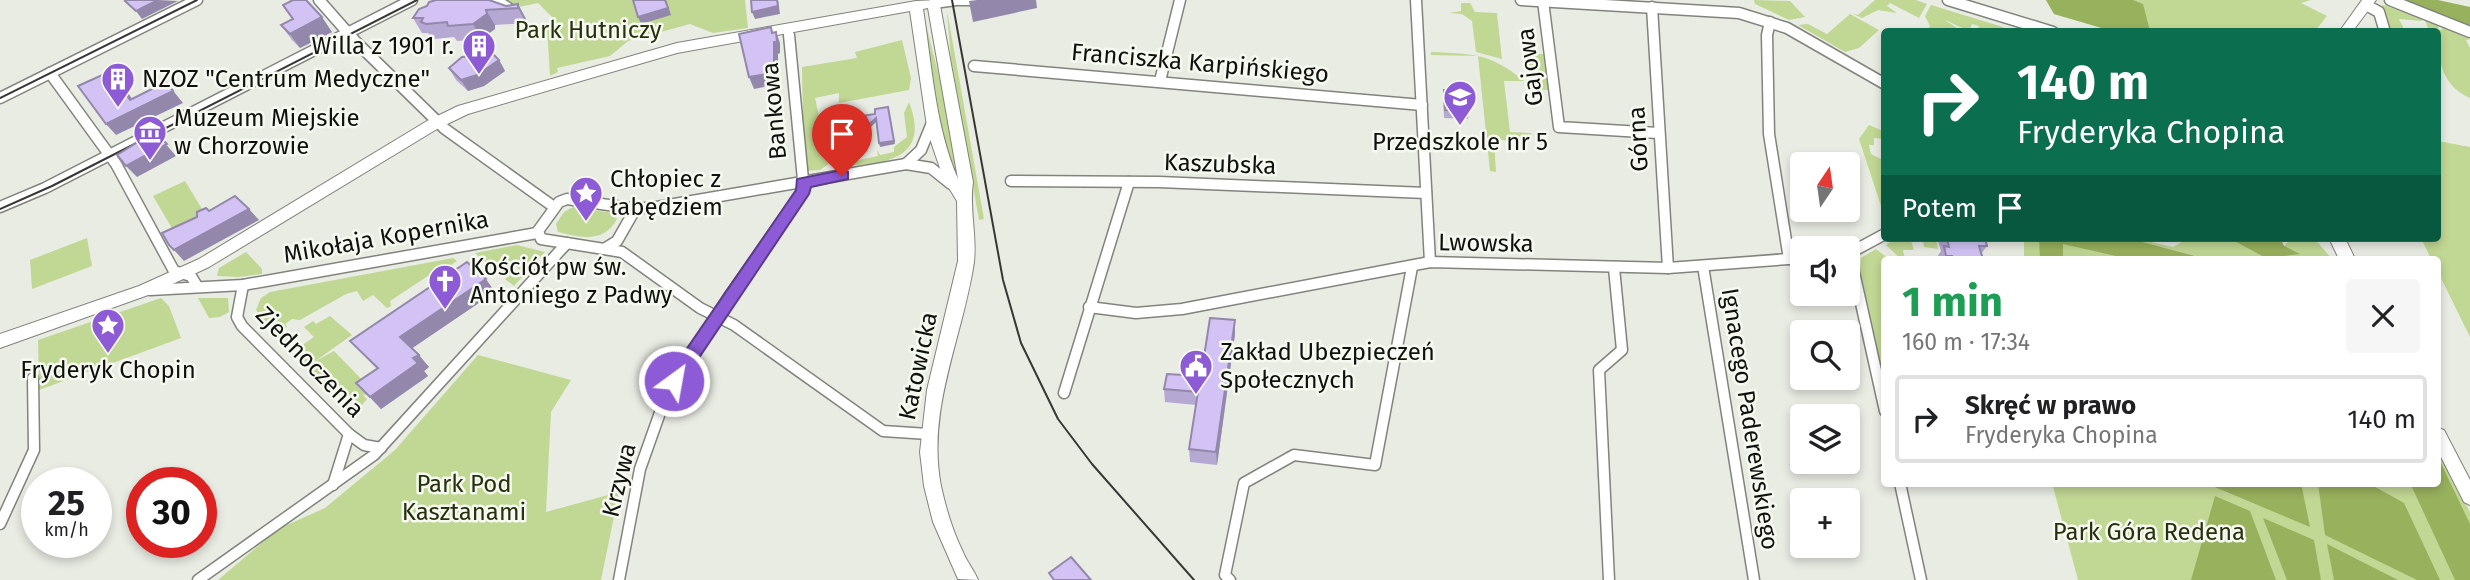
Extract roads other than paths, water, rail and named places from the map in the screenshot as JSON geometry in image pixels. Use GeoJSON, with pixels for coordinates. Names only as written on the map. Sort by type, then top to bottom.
{"type":"FeatureCollection","features":[{"type":"Feature","properties":{"kind":"street"},"geometry":{"type":"LineString","coordinates":[[319,0],[438,122],[554,207]]}},
{"type":"Feature","properties":{"kind":"street"},"geometry":{"type":"LineString","coordinates":[[0,207],[412,0]]}},
{"type":"Feature","properties":{"kind":"street"},"geometry":{"type":"LineString","coordinates":[[496,0],[515,13]]}},
{"type":"Feature","properties":{"kind":"street"},"geometry":{"type":"LineString","coordinates":[[0,341],[145,290],[181,274],[239,244],[438,122],[473,107],[673,49],[916,5],[972,0]]}},
{"type":"Feature","properties":{"kind":"street"},"geometry":{"type":"LineString","coordinates":[[1160,81],[1180,0]]}},
{"type":"Feature","properties":{"kind":"street"},"geometry":{"type":"LineString","coordinates":[[1416,0],[1430,262]]}},
{"type":"Feature","properties":{"kind":"street"},"geometry":{"type":"LineString","coordinates":[[1521,0],[1729,11],[1796,32],[1881,82]]}},
{"type":"Feature","properties":{"kind":"street"},"geometry":{"type":"LineString","coordinates":[[1948,0],[2040,28]]}},
{"type":"Feature","properties":{"kind":"street"},"geometry":{"type":"LineString","coordinates":[[2390,0],[2470,32]]}},
{"type":"Feature","properties":{"kind":"street"},"geometry":{"type":"LineString","coordinates":[[0,98],[54,77],[191,1]]}},
{"type":"Feature","properties":{"kind":"street","name":"Gajowa"},"geometry":{"type":"LineString","coordinates":[[1544,1],[1559,127],[1658,133]]}},
{"type":"Feature","properties":{"kind":"street"},"geometry":{"type":"LineString","coordinates":[[2348,28],[2367,2],[2380,14],[2384,28]]}},
{"type":"Feature","properties":{"kind":"street","name":"Katowicka"},"geometry":{"type":"LineString","coordinates":[[934,3],[966,182],[962,197],[968,238],[967,257],[934,387],[928,434],[928,463],[937,505],[955,555],[969,580]]}},
{"type":"Feature","properties":{"kind":"street"},"geometry":{"type":"LineString","coordinates":[[916,5],[934,118],[951,184]]}},
{"type":"Feature","properties":{"kind":"street","name":"Górna"},"geometry":{"type":"LineString","coordinates":[[1652,7],[1668,268]]}},
{"type":"Feature","properties":{"kind":"street"},"geometry":{"type":"LineString","coordinates":[[1770,22],[1767,32],[1769,134],[1788,259]]}},
{"type":"Feature","properties":{"kind":"street","name":"Bankowa"},"geometry":{"type":"LineString","coordinates":[[789,35],[803,183]]}},
{"type":"Feature","properties":{"kind":"street","name":"Franciszka Karpińskiego"},"geometry":{"type":"LineString","coordinates":[[974,66],[1422,105]]}},
{"type":"Feature","properties":{"kind":"street"},"geometry":{"type":"LineString","coordinates":[[54,77],[108,155],[170,265],[181,274],[191,276],[197,286]]}},
{"type":"Feature","properties":{"kind":"street"},"geometry":{"type":"LineString","coordinates":[[906,164],[921,150],[934,118]]}},
{"type":"Feature","properties":{"kind":"street"},"geometry":{"type":"LineString","coordinates":[[928,434],[883,432],[718,316],[700,309],[622,251],[541,239],[537,233],[554,207],[567,199],[629,208],[651,208],[783,183],[803,183],[906,164],[931,168],[962,197]]}},
{"type":"Feature","properties":{"kind":"street","name":"Kaszubska"},"geometry":{"type":"LineString","coordinates":[[1012,181],[1129,181],[1426,193]]}},
{"type":"Feature","properties":{"kind":"street"},"geometry":{"type":"LineString","coordinates":[[1064,393],[1129,181]]}},
{"type":"Feature","properties":{"kind":"street","name":"Krzywa"},"geometry":{"type":"LineString","coordinates":[[619,580],[640,469],[667,393],[804,190],[803,183]]}},
{"type":"Feature","properties":{"kind":"street"},"geometry":{"type":"LineString","coordinates":[[604,249],[617,242],[633,213],[629,208]]}},
{"type":"Feature","properties":{"kind":"street","name":"Mikołaja Kopernika"},"geometry":{"type":"LineString","coordinates":[[145,290],[243,285],[537,233]]}},
{"type":"Feature","properties":{"kind":"street"},"geometry":{"type":"LineString","coordinates":[[1860,248],[1881,236]]}},
{"type":"Feature","properties":{"kind":"street"},"geometry":{"type":"LineString","coordinates":[[198,580],[333,486],[381,448],[567,243]]}},
{"type":"Feature","properties":{"kind":"street","name":"Lwowska"},"geometry":{"type":"LineString","coordinates":[[1089,307],[1136,313],[1182,309],[1430,262],[1668,268],[1788,259]]}},
{"type":"Feature","properties":{"kind":"street","name":"Ignacego Paderewskiego"},"geometry":{"type":"LineString","coordinates":[[1703,266],[1754,580]]}},
{"type":"Feature","properties":{"kind":"street"},"geometry":{"type":"LineString","coordinates":[[1228,577],[1244,483],[1294,455],[1375,465],[1412,267]]}},
{"type":"Feature","properties":{"kind":"street"},"geometry":{"type":"LineString","coordinates":[[1609,580],[1599,370],[1622,350],[1614,268]]}},
{"type":"Feature","properties":{"kind":"street","name":"Zjednoczenia"},"geometry":{"type":"LineString","coordinates":[[243,285],[237,317],[242,327],[349,434],[364,445],[381,448]]}},
{"type":"Feature","properties":{"kind":"street"},"geometry":{"type":"LineString","coordinates":[[1860,302],[1881,394]]}},
{"type":"Feature","properties":{"kind":"street"},"geometry":{"type":"LineString","coordinates":[[0,524],[34,450],[33,378]]}},
{"type":"Feature","properties":{"kind":"street"},"geometry":{"type":"LineString","coordinates":[[333,486],[349,434]]}},
{"type":"Feature","properties":{"kind":"street"},"geometry":{"type":"LineString","coordinates":[[2441,441],[2470,497]]}},
{"type":"Feature","properties":{"kind":"street"},"geometry":{"type":"LineString","coordinates":[[1901,487],[1921,580]]}},
{"type":"Feature","properties":{"kind":"tram line"},"geometry":{"type":"LineString","coordinates":[[0,98],[197,0]]}},
{"type":"Feature","properties":{"kind":"tram line"},"geometry":{"type":"LineString","coordinates":[[0,209],[52,186],[417,0]]}},
{"type":"Feature","properties":{"kind":"tram line"},"geometry":{"type":"LineString","coordinates":[[952,0],[1003,280],[1021,343],[1058,419],[1092,464],[1194,580]]}},
{"type":"Feature","properties":{"kind":"place","name":"Willa z 1901 r."},"geometry":{"type":"Point","coordinates":[479,76]}},
{"type":"Feature","properties":{"kind":"place","name":"NZOZ \"Centrum Medyczne\""},"geometry":{"type":"Point","coordinates":[118,109]}},
{"type":"Feature","properties":{"kind":"place","name":"Przedszkole nr 5"},"geometry":{"type":"Point","coordinates":[1460,127]}},
{"type":"Feature","properties":{"kind":"place","name":"Muzeum Miejskie w Chorzowie"},"geometry":{"type":"Point","coordinates":[150,162]}},
{"type":"Feature","properties":{"kind":"place","name":"Chłopiec z łabędziem"},"geometry":{"type":"Point","coordinates":[586,223]}},
{"type":"Feature","properties":{"kind":"place","name":"Kościół pw św. Antoniego z Padwy"},"geometry":{"type":"Point","coordinates":[445,311]}},
{"type":"Feature","properties":{"kind":"place","name":"Fryderyk Chopin"},"geometry":{"type":"Point","coordinates":[108,355]}},
{"type":"Feature","properties":{"kind":"place","name":"Zakład Ubezpieczeń Społecznych"},"geometry":{"type":"Point","coordinates":[1196,396]}},
{"type":"Feature","properties":{"kind":"park label","name":"Park Hutniczy"},"geometry":{"type":"Point","coordinates":[588,30]}},
{"type":"Feature","properties":{"kind":"park label","name":"Park Pod Kasztanami"},"geometry":{"type":"Point","coordinates":[464,498]}},
{"type":"Feature","properties":{"kind":"park label","name":"Park Góra Redena"},"geometry":{"type":"Point","coordinates":[2149,532]}}]}
